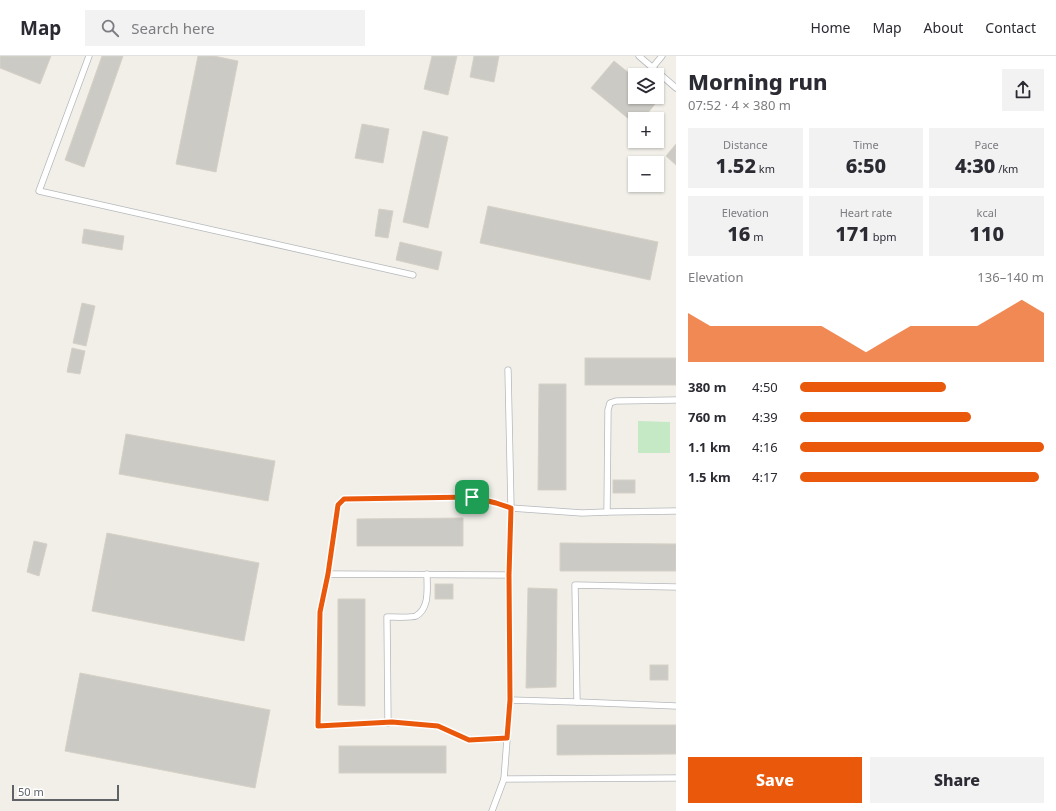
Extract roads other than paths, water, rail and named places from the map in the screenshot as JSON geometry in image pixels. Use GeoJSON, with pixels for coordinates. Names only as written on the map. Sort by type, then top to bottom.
{"type":"FeatureCollection","features":[{"type":"Feature","properties":{"kind":"lane"},"geometry":{"type":"LineString","coordinates":[[89,56],[39,191],[413,276]]}},
{"type":"Feature","properties":{"kind":"lane"},"geometry":{"type":"LineString","coordinates":[[639,56],[652,68],[662,56]]}},
{"type":"Feature","properties":{"kind":"lane"},"geometry":{"type":"LineString","coordinates":[[664,78],[676,88]]}},
{"type":"Feature","properties":{"kind":"lane"},"geometry":{"type":"LineString","coordinates":[[492,811],[504,779],[510,700],[509,575],[511,508],[508,370]]}},
{"type":"Feature","properties":{"kind":"lane"},"geometry":{"type":"LineString","coordinates":[[607,512],[608,410],[610,403],[616,401],[676,400]]}},
{"type":"Feature","properties":{"kind":"lane"},"geometry":{"type":"LineString","coordinates":[[507,738],[469,740],[438,726],[388,722],[318,726],[320,612],[328,574],[338,505],[344,499],[472,497],[511,508],[582,513],[676,511]]}},
{"type":"Feature","properties":{"kind":"lane"},"geometry":{"type":"LineString","coordinates":[[328,574],[509,575]]}},
{"type":"Feature","properties":{"kind":"lane"},"geometry":{"type":"LineString","coordinates":[[388,722],[387,617],[415,616],[422,610],[427,600],[427,574]]}},
{"type":"Feature","properties":{"kind":"lane"},"geometry":{"type":"LineString","coordinates":[[577,702],[575,585],[676,587]]}},
{"type":"Feature","properties":{"kind":"lane"},"geometry":{"type":"LineString","coordinates":[[510,700],[676,706]]}},
{"type":"Feature","properties":{"kind":"lane"},"geometry":{"type":"LineString","coordinates":[[504,779],[676,778]]}}]}
